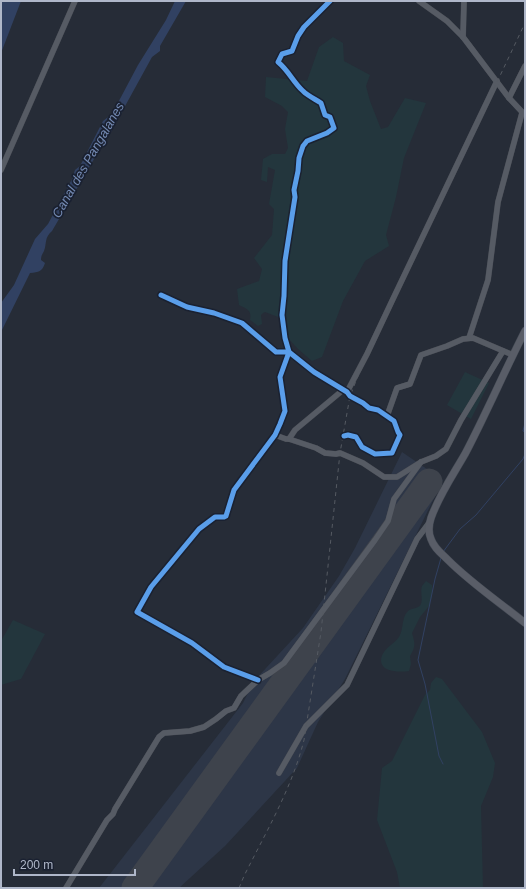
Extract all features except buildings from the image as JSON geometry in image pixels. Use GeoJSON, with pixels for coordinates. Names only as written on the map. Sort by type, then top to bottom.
{"type":"FeatureCollection","features":[{"type":"Feature","properties":{"kind":"main road"},"geometry":{"type":"LineString","coordinates":[[525,331],[464,454],[449,479],[434,511],[429,530],[430,538],[435,548],[458,570],[525,623]]}},
{"type":"Feature","properties":{"kind":"street"},"geometry":{"type":"LineString","coordinates":[[1,170],[75,1]]}},
{"type":"Feature","properties":{"kind":"street"},"geometry":{"type":"LineString","coordinates":[[330,1],[304,27],[298,36],[292,51],[282,54],[278,62],[287,70],[303,92],[321,103],[325,115],[330,118],[334,128],[327,133],[307,141],[298,158],[298,171],[294,190],[295,197],[285,260],[282,316],[285,338],[289,352],[314,372],[345,391],[350,396],[369,408],[378,410],[394,421],[400,435],[392,453],[375,454],[362,447],[356,437],[348,435],[344,436]]}},
{"type":"Feature","properties":{"kind":"street"},"geometry":{"type":"LineString","coordinates":[[419,1],[447,21],[463,37],[509,98],[524,114],[498,202],[488,280],[468,338]]}},
{"type":"Feature","properties":{"kind":"street"},"geometry":{"type":"LineString","coordinates":[[463,37],[464,1]]}},
{"type":"Feature","properties":{"kind":"street"},"geometry":{"type":"LineString","coordinates":[[509,98],[525,66]]}},
{"type":"Feature","properties":{"kind":"street"},"geometry":{"type":"LineString","coordinates":[[289,439],[295,430],[345,391],[367,354],[497,81]]}},
{"type":"Feature","properties":{"kind":"street"},"geometry":{"type":"LineString","coordinates":[[161,295],[187,307],[214,312],[242,322],[276,352],[289,352]]}},
{"type":"Feature","properties":{"kind":"street"},"geometry":{"type":"LineString","coordinates":[[387,416],[397,388],[410,384],[421,355],[468,338],[473,338],[512,355]]}},
{"type":"Feature","properties":{"kind":"street"},"geometry":{"type":"LineString","coordinates":[[275,435],[316,448],[325,453],[340,453],[362,463],[384,478],[397,477],[446,449],[461,420],[503,351]]}},
{"type":"Feature","properties":{"kind":"street"},"geometry":{"type":"LineString","coordinates":[[258,680],[224,667],[192,643],[137,612],[151,587],[199,529],[215,517],[226,516],[234,490],[275,435],[285,411],[280,376],[289,352]]}},
{"type":"Feature","properties":{"kind":"street"},"geometry":{"type":"LineString","coordinates":[[66,888],[107,820],[113,814],[159,737],[164,733],[190,731],[204,727],[226,711],[234,708],[240,696],[258,680],[284,663],[388,521],[394,498],[421,462]]}},
{"type":"Feature","properties":{"kind":"street"},"geometry":{"type":"LineString","coordinates":[[279,773],[306,726],[347,685],[418,539],[430,523]]}},
{"type":"Feature","properties":{"kind":"shaded area"},"geometry":{"type":"Polygon","coordinates":[[[333,37],[343,43],[344,61],[370,75],[366,86],[381,129],[388,127],[405,98],[426,103],[404,158],[386,235],[389,246],[365,261],[343,301],[322,357],[312,361],[287,337],[286,320],[265,312],[261,315],[262,324],[258,326],[250,320],[250,312],[239,305],[237,289],[259,281],[262,269],[254,258],[272,235],[274,209],[269,204],[275,170],[268,167],[267,182],[261,180],[263,159],[272,154],[285,154],[288,148],[285,129],[288,112],[282,106],[265,97],[266,77],[307,81],[319,47],[333,37]]]}},
{"type":"Feature","properties":{"kind":"shaded area"},"geometry":{"type":"Polygon","coordinates":[[[465,372],[489,383],[471,419],[447,405],[465,372]]]}},
{"type":"Feature","properties":{"kind":"shaded area"},"geometry":{"type":"Polygon","coordinates":[[[402,452],[443,480],[345,679],[318,722],[297,768],[225,846],[179,888],[99,888],[243,703],[254,681],[303,628],[339,576],[355,548],[402,452]]]}},
{"type":"Feature","properties":{"kind":"shaded area"},"geometry":{"type":"Polygon","coordinates":[[[426,581],[432,585],[432,596],[429,606],[420,617],[412,633],[414,645],[410,656],[411,664],[409,671],[388,670],[382,665],[382,655],[399,637],[402,631],[403,620],[408,611],[420,606],[422,600],[421,588],[426,581]]]}},
{"type":"Feature","properties":{"kind":"shaded area"},"geometry":{"type":"Polygon","coordinates":[[[13,620],[45,634],[21,679],[1,685],[1,641],[13,620]]]}},
{"type":"Feature","properties":{"kind":"shaded area"},"geometry":{"type":"Polygon","coordinates":[[[436,677],[442,679],[482,732],[495,763],[493,777],[481,806],[483,888],[400,888],[397,872],[377,820],[382,768],[392,761],[425,695],[430,690],[431,683],[436,677]]]}},
{"type":"Feature","properties":{"kind":"water"},"geometry":{"type":"Polygon","coordinates":[[[1,1],[21,1],[1,53],[1,1]]]}},
{"type":"Feature","properties":{"kind":"water","name":"Canal des Pangalanes"},"geometry":{"type":"Polygon","coordinates":[[[175,1],[186,1],[160,46],[160,51],[152,57],[107,139],[102,144],[48,236],[41,257],[41,260],[45,263],[44,266],[40,271],[30,273],[1,332],[1,303],[14,285],[35,239],[48,224],[72,179],[75,170],[80,166],[103,121],[112,114],[138,65],[166,20],[175,1]]]}},
{"type":"Feature","properties":{"kind":"waterway"},"geometry":{"type":"LineString","coordinates":[[525,423],[523,431],[525,432]]}},
{"type":"Feature","properties":{"kind":"waterway"},"geometry":{"type":"LineString","coordinates":[[443,552],[460,529],[476,515],[523,459],[525,454]]}},
{"type":"Feature","properties":{"kind":"waterway"},"geometry":{"type":"LineString","coordinates":[[441,558],[435,579],[418,660],[425,684],[439,756],[443,764]]}},
{"type":"Feature","properties":{"kind":"runway"},"geometry":{"type":"LineString","coordinates":[[135,888],[429,482]]}},
{"type":"Feature","properties":{"kind":"railway"},"geometry":{"type":"LineString","coordinates":[[239,888],[286,793],[304,740],[321,632],[340,453],[350,396],[358,376],[525,23]]}},
{"type":"Feature","properties":{"kind":"cycle path"},"geometry":{"type":"LineString","coordinates":[[330,1],[304,27],[298,36],[292,51],[282,54],[278,62],[303,91],[321,103],[325,115],[330,117],[334,128],[327,133],[307,141],[303,146],[299,158],[294,190],[295,197],[285,261],[282,315],[285,338],[289,352],[314,372],[347,392],[350,396],[369,408],[378,410],[394,421],[400,435],[392,453],[375,454],[362,447],[356,437],[348,435],[344,436]]}},
{"type":"Feature","properties":{"kind":"cycle path"},"geometry":{"type":"LineString","coordinates":[[161,295],[187,307],[214,313],[242,323],[276,352],[289,352],[280,377],[285,411],[275,435],[234,490],[226,516],[215,517],[199,529],[151,587],[137,612],[192,643],[224,667],[258,680]]}}]}
